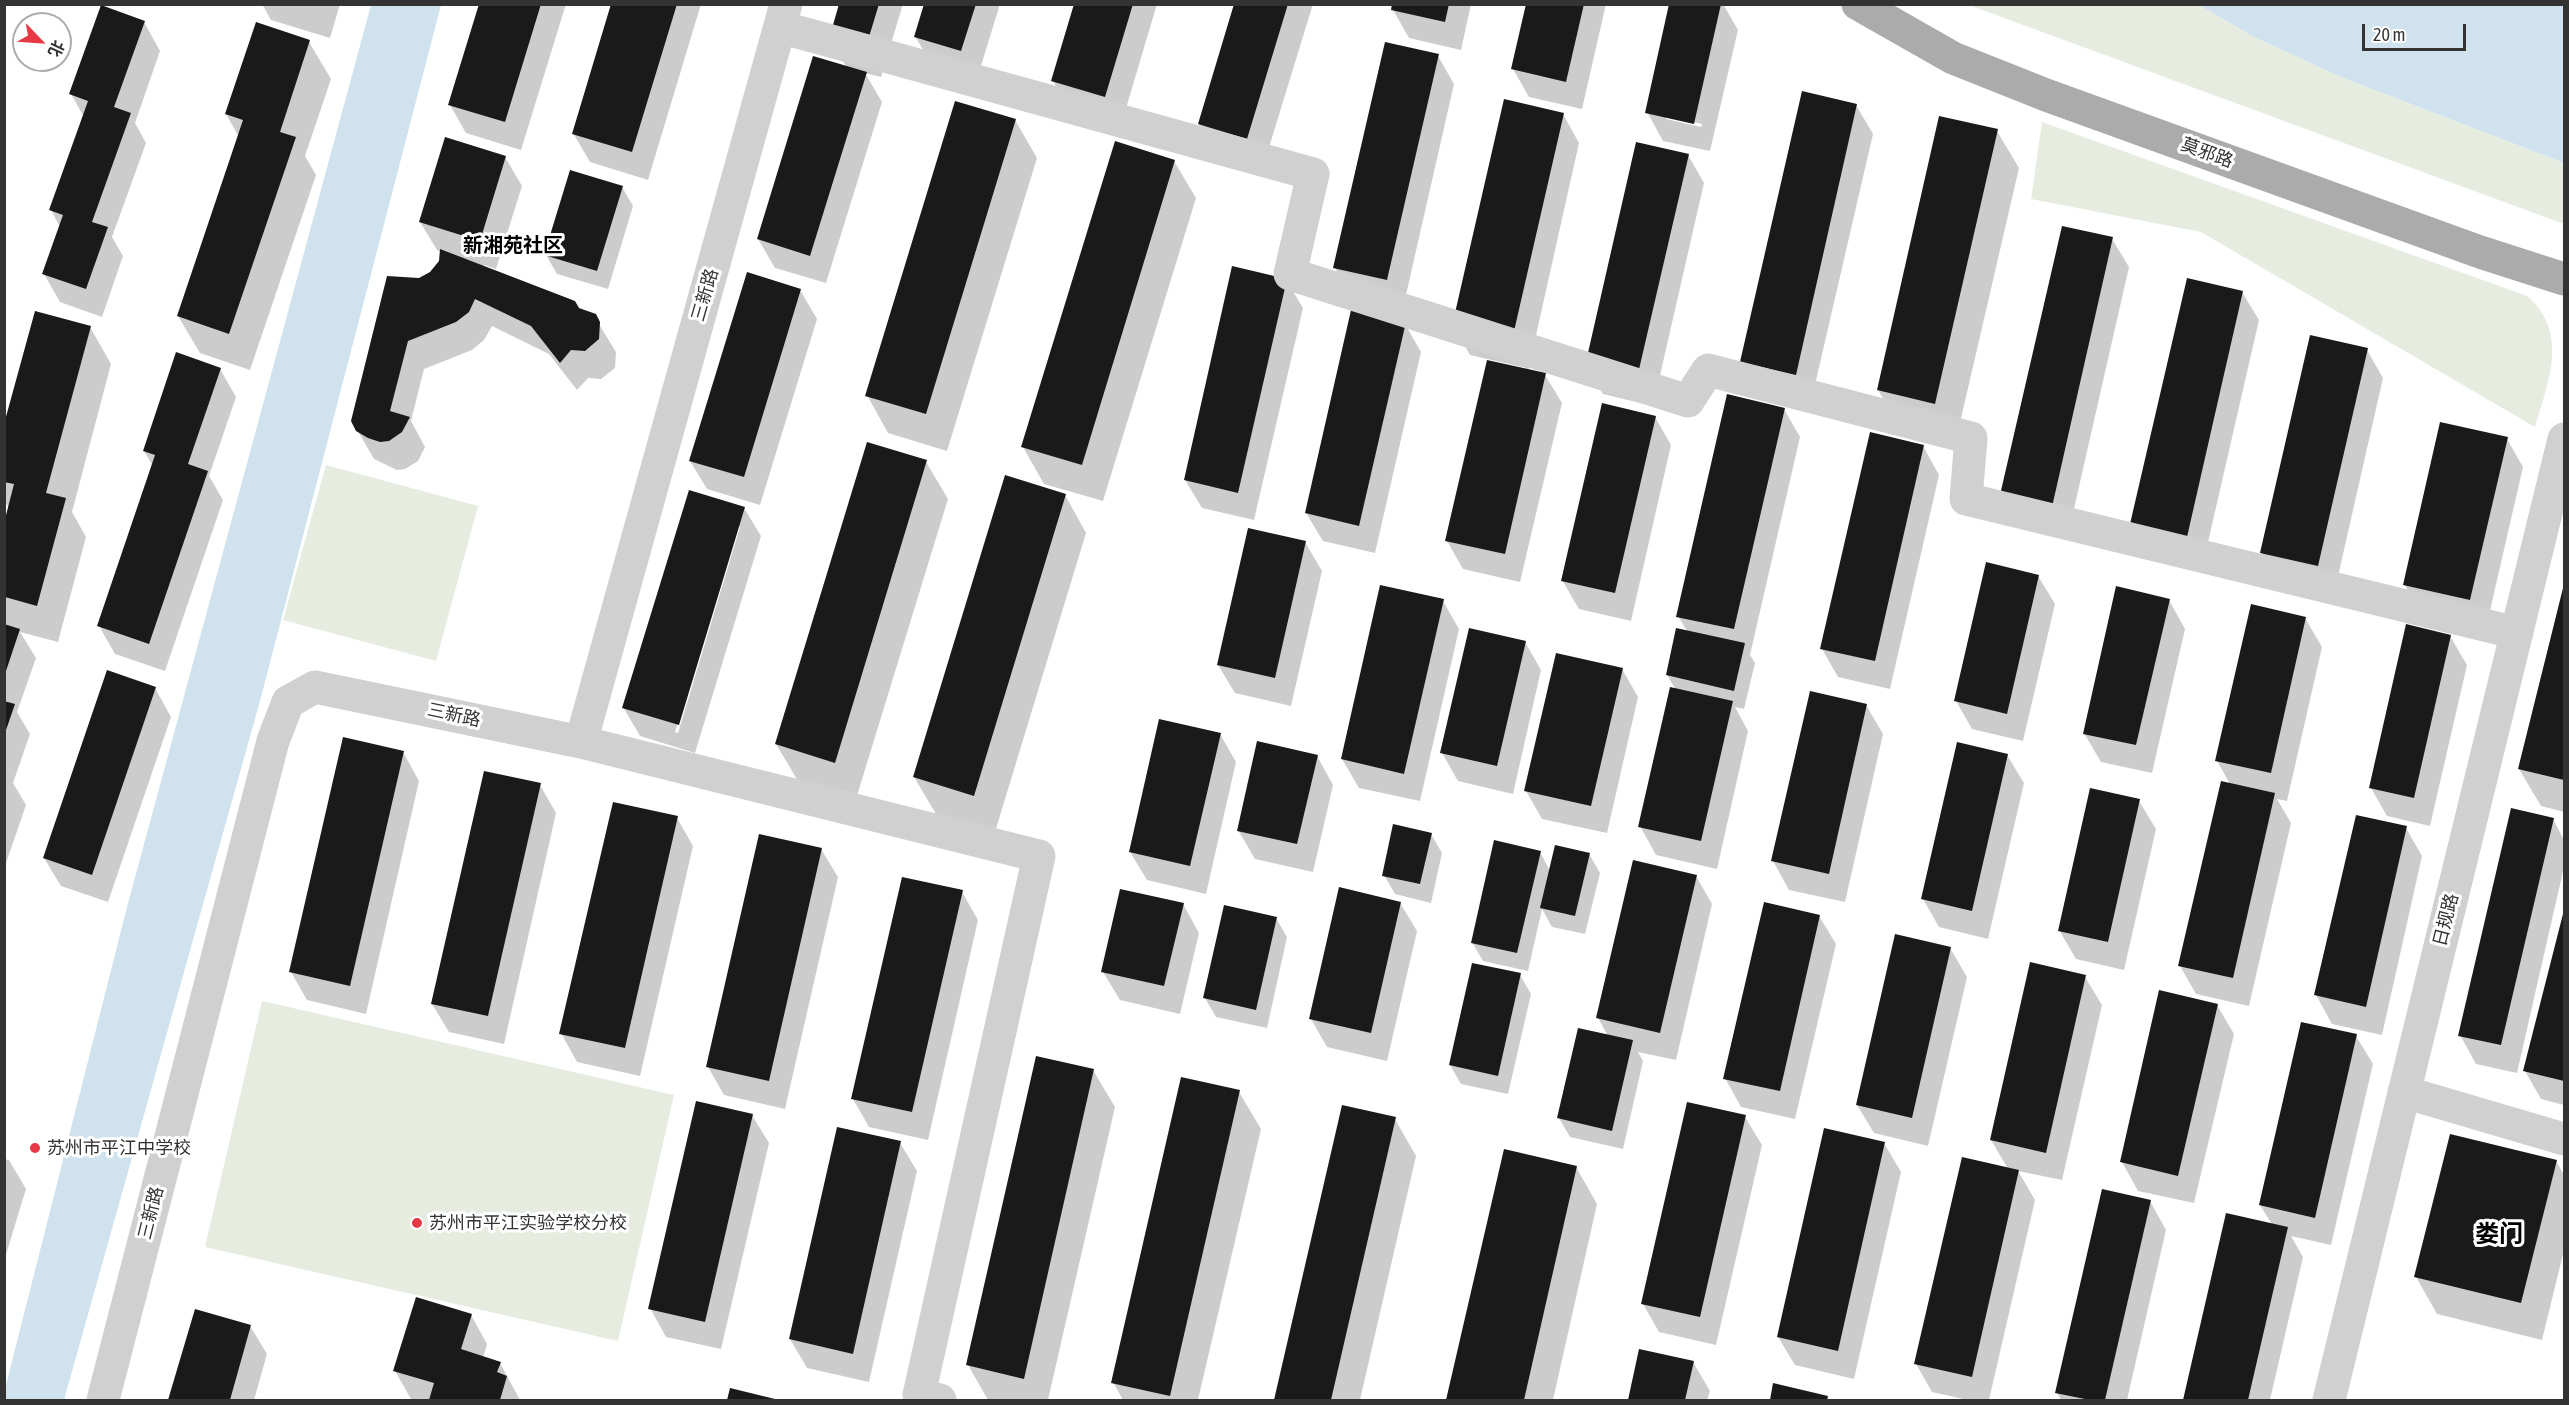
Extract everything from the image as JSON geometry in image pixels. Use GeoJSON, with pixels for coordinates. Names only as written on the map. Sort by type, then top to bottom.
{"type":"FeatureCollection","features":[{"type":"Feature","properties":{"kind":"main road","name":"莫邪路"},"geometry":{"type":"LineString","coordinates":[[1858,4],[1905,33],[1953,58],[2046,95],[2480,252],[2565,279]]}},
{"type":"Feature","properties":{"kind":"street"},"geometry":{"type":"LineString","coordinates":[[783,16],[1313,174],[1290,274],[1688,401],[1708,370],[1971,438],[1966,499],[2517,633]]}},
{"type":"Feature","properties":{"kind":"street","name":"三新路"},"geometry":{"type":"LineString","coordinates":[[103,1401],[273,741],[288,702],[315,687],[581,742],[783,16]]}},
{"type":"Feature","properties":{"kind":"street","name":"日规路"},"geometry":{"type":"LineString","coordinates":[[2329,1401],[2563,450]]}},
{"type":"Feature","properties":{"kind":"street"},"geometry":{"type":"LineString","coordinates":[[581,742],[1039,856],[919,1395],[940,1401]]}},
{"type":"Feature","properties":{"kind":"street"},"geometry":{"type":"LineString","coordinates":[[2404,1092],[2565,1139]]}},
{"type":"Feature","properties":{"kind":"shaded area"},"geometry":{"type":"Polygon","coordinates":[[[1969,5],[2199,5],[2254,37],[2341,77],[2564,163],[2564,224],[1969,5]]]}},
{"type":"Feature","properties":{"kind":"shaded area"},"geometry":{"type":"Polygon","coordinates":[[[2042,122],[2527,296],[2540,310],[2548,325],[2552,341],[2550,375],[2535,427],[2201,232],[2031,199],[2042,122]]]}},
{"type":"Feature","properties":{"kind":"shaded area"},"geometry":{"type":"Polygon","coordinates":[[[326,465],[478,506],[436,661],[283,620],[326,465]]]}},
{"type":"Feature","properties":{"kind":"shaded area"},"geometry":{"type":"Polygon","coordinates":[[[262,1001],[674,1095],[618,1341],[205,1247],[262,1001]]]}},
{"type":"Feature","properties":{"kind":"water"},"geometry":{"type":"Polygon","coordinates":[[[371,5],[441,5],[260,701],[64,1400],[5,1400],[5,1389],[127,907],[371,5]]]}},
{"type":"Feature","properties":{"kind":"water"},"geometry":{"type":"Polygon","coordinates":[[[2199,5],[2564,5],[2564,163],[2341,77],[2254,37],[2199,5]]]}},
{"type":"Feature","properties":{"kind":"building"},"geometry":{"type":"Polygon","coordinates":[[[479,4],[541,4],[505,122],[448,105],[479,4]]]}},
{"type":"Feature","properties":{"kind":"building"},"geometry":{"type":"Polygon","coordinates":[[[611,4],[677,4],[632,152],[572,134],[611,4]]]}},
{"type":"Feature","properties":{"kind":"building"},"geometry":{"type":"Polygon","coordinates":[[[839,4],[879,4],[865,50],[829,39],[839,4]]]}},
{"type":"Feature","properties":{"kind":"building"},"geometry":{"type":"Polygon","coordinates":[[[924,4],[976,4],[961,51],[914,37],[924,4]]]}},
{"type":"Feature","properties":{"kind":"building"},"geometry":{"type":"Polygon","coordinates":[[[1074,4],[1133,4],[1105,97],[1051,81],[1074,4]]]}},
{"type":"Feature","properties":{"kind":"building"},"geometry":{"type":"Polygon","coordinates":[[[1234,4],[1288,4],[1247,139],[1198,124],[1234,4]]]}},
{"type":"Feature","properties":{"kind":"building"},"geometry":{"type":"Polygon","coordinates":[[[1392,4],[1449,4],[1445,22],[1391,10],[1392,4]]]}},
{"type":"Feature","properties":{"kind":"building"},"geometry":{"type":"Polygon","coordinates":[[[1526,4],[1584,4],[1566,82],[1511,69],[1526,4]]]}},
{"type":"Feature","properties":{"kind":"building"},"geometry":{"type":"Polygon","coordinates":[[[1669,4],[1721,4],[1694,124],[1645,113],[1669,4]]]}},
{"type":"Feature","properties":{"kind":"building"},"geometry":{"type":"Polygon","coordinates":[[[101,5],[145,21],[114,107],[131,113],[92,222],[108,227],[86,289],[42,274],[63,215],[49,210],[88,101],[69,94],[101,5]]]}},
{"type":"Feature","properties":{"kind":"building"},"geometry":{"type":"Polygon","coordinates":[[[256,22],[310,40],[280,132],[296,137],[229,334],[177,316],[243,120],[225,114],[256,22]]]}},
{"type":"Feature","properties":{"kind":"building"},"geometry":{"type":"Polygon","coordinates":[[[1385,42],[1439,54],[1387,280],[1333,268],[1385,42]]]}},
{"type":"Feature","properties":{"kind":"building"},"geometry":{"type":"Polygon","coordinates":[[[813,56],[867,72],[810,256],[757,239],[813,56]]]}},
{"type":"Feature","properties":{"kind":"building"},"geometry":{"type":"Polygon","coordinates":[[[1802,91],[1857,104],[1796,375],[1740,362],[1802,91]]]}},
{"type":"Feature","properties":{"kind":"building"},"geometry":{"type":"Polygon","coordinates":[[[1504,99],[1564,113],[1512,340],[1452,326],[1504,99]]]}},
{"type":"Feature","properties":{"kind":"building"},"geometry":{"type":"Polygon","coordinates":[[[955,101],[1016,119],[926,414],[865,396],[955,101]]]}},
{"type":"Feature","properties":{"kind":"building"},"geometry":{"type":"Polygon","coordinates":[[[1939,116],[1998,129],[1935,404],[1877,390],[1939,116]]]}},
{"type":"Feature","properties":{"kind":"building"},"geometry":{"type":"Polygon","coordinates":[[[445,137],[506,156],[480,241],[419,222],[445,137]]]}},
{"type":"Feature","properties":{"kind":"building"},"geometry":{"type":"Polygon","coordinates":[[[1115,141],[1175,160],[1082,465],[1021,447],[1115,141]]]}},
{"type":"Feature","properties":{"kind":"building"},"geometry":{"type":"Polygon","coordinates":[[[1636,142],[1689,154],[1637,378],[1585,366],[1636,142]]]}},
{"type":"Feature","properties":{"kind":"building"},"geometry":{"type":"Polygon","coordinates":[[[570,170],[623,186],[597,271],[544,255],[570,170]]]}},
{"type":"Feature","properties":{"kind":"building"},"geometry":{"type":"Polygon","coordinates":[[[2062,226],[2113,237],[2052,507],[2000,495],[2062,226]]]}},
{"type":"Feature","properties":{"kind":"building"},"geometry":{"type":"Polygon","coordinates":[[[440,249],[575,301],[579,308],[596,314],[600,322],[599,339],[585,351],[571,350],[560,363],[531,326],[475,299],[469,312],[456,322],[408,341],[390,411],[410,417],[402,432],[389,441],[380,442],[368,438],[356,431],[351,421],[387,276],[419,278],[430,272],[439,261],[440,249]]]}},
{"type":"Feature","properties":{"kind":"building"},"geometry":{"type":"Polygon","coordinates":[[[1232,266],[1287,279],[1238,493],[1184,480],[1232,266]]]}},
{"type":"Feature","properties":{"kind":"building"},"geometry":{"type":"Polygon","coordinates":[[[747,272],[801,289],[744,477],[689,461],[747,272]]]}},
{"type":"Feature","properties":{"kind":"building"},"geometry":{"type":"Polygon","coordinates":[[[2187,278],[2243,291],[2187,537],[2130,524],[2187,278]]]}},
{"type":"Feature","properties":{"kind":"building"},"geometry":{"type":"Polygon","coordinates":[[[1351,310],[1406,322],[1359,526],[1305,513],[1351,310]]]}},
{"type":"Feature","properties":{"kind":"building"},"geometry":{"type":"Polygon","coordinates":[[[35,311],[91,326],[46,493],[66,498],[37,606],[5,597],[5,519],[14,484],[4,482],[4,424],[35,311]]]}},
{"type":"Feature","properties":{"kind":"building"},"geometry":{"type":"Polygon","coordinates":[[[2310,335],[2368,348],[2318,566],[2260,553],[2310,335]]]}},
{"type":"Feature","properties":{"kind":"building"},"geometry":{"type":"Polygon","coordinates":[[[176,352],[221,368],[188,464],[208,471],[149,644],[97,626],[155,455],[143,451],[176,352]]]}},
{"type":"Feature","properties":{"kind":"building"},"geometry":{"type":"Polygon","coordinates":[[[1487,360],[1546,373],[1505,554],[1445,541],[1487,360]]]}},
{"type":"Feature","properties":{"kind":"building"},"geometry":{"type":"Polygon","coordinates":[[[1727,394],[1785,408],[1734,629],[1676,617],[1727,394]]]}},
{"type":"Feature","properties":{"kind":"building"},"geometry":{"type":"Polygon","coordinates":[[[1602,403],[1656,416],[1615,593],[1561,581],[1602,403]]]}},
{"type":"Feature","properties":{"kind":"building"},"geometry":{"type":"Polygon","coordinates":[[[2440,422],[2508,437],[2470,600],[2403,585],[2440,422]]]}},
{"type":"Feature","properties":{"kind":"building"},"geometry":{"type":"Polygon","coordinates":[[[1870,432],[1924,445],[1875,661],[1820,649],[1870,432]]]}},
{"type":"Feature","properties":{"kind":"building"},"geometry":{"type":"Polygon","coordinates":[[[867,442],[927,460],[835,763],[775,744],[867,442]]]}},
{"type":"Feature","properties":{"kind":"building"},"geometry":{"type":"Polygon","coordinates":[[[1005,475],[1066,494],[974,796],[913,777],[1005,475]]]}},
{"type":"Feature","properties":{"kind":"building"},"geometry":{"type":"Polygon","coordinates":[[[689,490],[745,507],[679,725],[622,708],[689,490]]]}},
{"type":"Feature","properties":{"kind":"building"},"geometry":{"type":"Polygon","coordinates":[[[1248,528],[1306,541],[1275,678],[1217,665],[1248,528]]]}},
{"type":"Feature","properties":{"kind":"building"},"geometry":{"type":"Polygon","coordinates":[[[1986,562],[2039,575],[2007,714],[1954,701],[1986,562]]]}},
{"type":"Feature","properties":{"kind":"building"},"geometry":{"type":"Polygon","coordinates":[[[2564,584],[2564,780],[2518,769],[2564,584]]]}},
{"type":"Feature","properties":{"kind":"building"},"geometry":{"type":"Polygon","coordinates":[[[1380,585],[1444,599],[1404,774],[1341,759],[1380,585]]]}},
{"type":"Feature","properties":{"kind":"building"},"geometry":{"type":"Polygon","coordinates":[[[2116,586],[2170,599],[2136,745],[2083,734],[2116,586]]]}},
{"type":"Feature","properties":{"kind":"building"},"geometry":{"type":"Polygon","coordinates":[[[2251,604],[2306,617],[2271,773],[2215,761],[2251,604]]]}},
{"type":"Feature","properties":{"kind":"building"},"geometry":{"type":"Polygon","coordinates":[[[4,624],[20,629],[5,674],[4,674],[4,624]]]}},
{"type":"Feature","properties":{"kind":"building"},"geometry":{"type":"Polygon","coordinates":[[[2406,624],[2451,635],[2414,798],[2369,788],[2406,624]]]}},
{"type":"Feature","properties":{"kind":"building"},"geometry":{"type":"Polygon","coordinates":[[[1469,628],[1526,641],[1497,766],[1440,753],[1469,628]]]}},
{"type":"Feature","properties":{"kind":"building"},"geometry":{"type":"Polygon","coordinates":[[[1676,628],[1745,643],[1734,691],[1666,675],[1676,628]]]}},
{"type":"Feature","properties":{"kind":"building"},"geometry":{"type":"Polygon","coordinates":[[[1556,653],[1623,668],[1591,806],[1524,791],[1556,653]]]}},
{"type":"Feature","properties":{"kind":"building"},"geometry":{"type":"Polygon","coordinates":[[[107,670],[156,687],[92,875],[43,858],[107,670]]]}},
{"type":"Feature","properties":{"kind":"building"},"geometry":{"type":"Polygon","coordinates":[[[1670,687],[1733,701],[1701,841],[1638,827],[1670,687]]]}},
{"type":"Feature","properties":{"kind":"building"},"geometry":{"type":"Polygon","coordinates":[[[1810,691],[1867,704],[1829,874],[1771,861],[1810,691]]]}},
{"type":"Feature","properties":{"kind":"building"},"geometry":{"type":"Polygon","coordinates":[[[4,701],[15,704],[5,733],[4,733],[4,701]]]}},
{"type":"Feature","properties":{"kind":"building"},"geometry":{"type":"Polygon","coordinates":[[[1159,719],[1221,733],[1190,866],[1129,852],[1159,719]]]}},
{"type":"Feature","properties":{"kind":"building"},"geometry":{"type":"Polygon","coordinates":[[[343,737],[404,751],[350,986],[289,972],[343,737]]]}},
{"type":"Feature","properties":{"kind":"building"},"geometry":{"type":"Polygon","coordinates":[[[1257,741],[1318,755],[1297,844],[1237,831],[1257,741]]]}},
{"type":"Feature","properties":{"kind":"building"},"geometry":{"type":"Polygon","coordinates":[[[1957,742],[2008,754],[1972,911],[1921,899],[1957,742]]]}},
{"type":"Feature","properties":{"kind":"building"},"geometry":{"type":"Polygon","coordinates":[[[484,771],[541,783],[488,1016],[431,1004],[484,771]]]}},
{"type":"Feature","properties":{"kind":"building"},"geometry":{"type":"Polygon","coordinates":[[[2221,781],[2275,793],[2233,978],[2178,966],[2221,781]]]}},
{"type":"Feature","properties":{"kind":"building"},"geometry":{"type":"Polygon","coordinates":[[[2090,788],[2140,799],[2108,942],[2058,931],[2090,788]]]}},
{"type":"Feature","properties":{"kind":"building"},"geometry":{"type":"Polygon","coordinates":[[[613,802],[678,816],[625,1048],[559,1034],[613,802]]]}},
{"type":"Feature","properties":{"kind":"building"},"geometry":{"type":"Polygon","coordinates":[[[2511,808],[2554,818],[2501,1045],[2458,1036],[2511,808]]]}},
{"type":"Feature","properties":{"kind":"building"},"geometry":{"type":"Polygon","coordinates":[[[2356,815],[2407,826],[2366,1007],[2314,995],[2356,815]]]}},
{"type":"Feature","properties":{"kind":"building"},"geometry":{"type":"Polygon","coordinates":[[[1393,824],[1432,833],[1420,884],[1382,876],[1393,824]]]}},
{"type":"Feature","properties":{"kind":"building"},"geometry":{"type":"Polygon","coordinates":[[[759,834],[822,848],[769,1081],[706,1067],[759,834]]]}},
{"type":"Feature","properties":{"kind":"building"},"geometry":{"type":"Polygon","coordinates":[[[1494,840],[1541,851],[1517,953],[1471,943],[1494,840]]]}},
{"type":"Feature","properties":{"kind":"building"},"geometry":{"type":"Polygon","coordinates":[[[1555,845],[1590,853],[1575,916],[1540,908],[1555,845]]]}},
{"type":"Feature","properties":{"kind":"building"},"geometry":{"type":"Polygon","coordinates":[[[1633,860],[1697,875],[1660,1033],[1596,1018],[1633,860]]]}},
{"type":"Feature","properties":{"kind":"building"},"geometry":{"type":"Polygon","coordinates":[[[902,877],[963,890],[912,1112],[851,1099],[902,877]]]}},
{"type":"Feature","properties":{"kind":"building"},"geometry":{"type":"Polygon","coordinates":[[[1339,887],[1401,902],[1371,1033],[1309,1019],[1339,887]]]}},
{"type":"Feature","properties":{"kind":"building"},"geometry":{"type":"Polygon","coordinates":[[[1120,889],[1184,903],[1164,986],[1101,972],[1120,889]]]}},
{"type":"Feature","properties":{"kind":"building"},"geometry":{"type":"Polygon","coordinates":[[[1764,902],[1820,915],[1780,1091],[1723,1079],[1764,902]]]}},
{"type":"Feature","properties":{"kind":"building"},"geometry":{"type":"Polygon","coordinates":[[[1224,905],[1277,917],[1256,1010],[1203,998],[1224,905]]]}},
{"type":"Feature","properties":{"kind":"building"},"geometry":{"type":"Polygon","coordinates":[[[2564,910],[2564,1081],[2523,1071],[2564,910]]]}},
{"type":"Feature","properties":{"kind":"building"},"geometry":{"type":"Polygon","coordinates":[[[1895,934],[1951,947],[1912,1118],[1856,1105],[1895,934]]]}},
{"type":"Feature","properties":{"kind":"building"},"geometry":{"type":"Polygon","coordinates":[[[2030,962],[2086,975],[2046,1153],[1990,1140],[2030,962]]]}},
{"type":"Feature","properties":{"kind":"building"},"geometry":{"type":"Polygon","coordinates":[[[1472,963],[1521,973],[1498,1076],[1449,1065],[1472,963]]]}},
{"type":"Feature","properties":{"kind":"building"},"geometry":{"type":"Polygon","coordinates":[[[2159,990],[2218,1004],[2178,1176],[2120,1162],[2159,990]]]}},
{"type":"Feature","properties":{"kind":"building"},"geometry":{"type":"Polygon","coordinates":[[[2301,1022],[2357,1034],[2315,1218],[2259,1205],[2301,1022]]]}},
{"type":"Feature","properties":{"kind":"building"},"geometry":{"type":"Polygon","coordinates":[[[1578,1028],[1633,1040],[1612,1131],[1557,1118],[1578,1028]]]}},
{"type":"Feature","properties":{"kind":"building"},"geometry":{"type":"Polygon","coordinates":[[[1036,1056],[1094,1069],[1024,1379],[966,1365],[1036,1056]]]}},
{"type":"Feature","properties":{"kind":"building"},"geometry":{"type":"Polygon","coordinates":[[[1181,1077],[1240,1090],[1170,1396],[1111,1383],[1181,1077]]]}},
{"type":"Feature","properties":{"kind":"building"},"geometry":{"type":"Polygon","coordinates":[[[696,1101],[753,1114],[705,1322],[648,1309],[696,1101]]]}},
{"type":"Feature","properties":{"kind":"building"},"geometry":{"type":"Polygon","coordinates":[[[1687,1102],[1746,1115],[1700,1317],[1641,1304],[1687,1102]]]}},
{"type":"Feature","properties":{"kind":"building"},"geometry":{"type":"Polygon","coordinates":[[[1342,1105],[1396,1117],[1331,1400],[1274,1400],[1342,1105]]]}},
{"type":"Feature","properties":{"kind":"building"},"geometry":{"type":"Polygon","coordinates":[[[837,1127],[901,1141],[853,1354],[789,1339],[837,1127]]]}},
{"type":"Feature","properties":{"kind":"building"},"geometry":{"type":"Polygon","coordinates":[[[1824,1128],[1885,1142],[1838,1351],[1777,1337],[1824,1128]]]}},
{"type":"Feature","properties":{"kind":"building"},"geometry":{"type":"Polygon","coordinates":[[[2450,1134],[2557,1160],[2521,1303],[2414,1277],[2450,1134]]]}},
{"type":"Feature","properties":{"kind":"building"},"geometry":{"type":"Polygon","coordinates":[[[1504,1149],[1577,1166],[1524,1400],[1446,1400],[1504,1149]]]}},
{"type":"Feature","properties":{"kind":"building"},"geometry":{"type":"Polygon","coordinates":[[[1962,1157],[2019,1170],[1972,1377],[1914,1364],[1962,1157]]]}},
{"type":"Feature","properties":{"kind":"building"},"geometry":{"type":"Polygon","coordinates":[[[2102,1189],[2151,1200],[2105,1400],[2090,1400],[2055,1393],[2102,1189]]]}},
{"type":"Feature","properties":{"kind":"building"},"geometry":{"type":"Polygon","coordinates":[[[2226,1213],[2288,1227],[2248,1400],[2183,1400],[2226,1213]]]}},
{"type":"Feature","properties":{"kind":"building"},"geometry":{"type":"Polygon","coordinates":[[[416,1297],[472,1314],[461,1349],[501,1362],[497,1372],[507,1376],[500,1400],[429,1400],[434,1383],[393,1371],[416,1297]]]}},
{"type":"Feature","properties":{"kind":"building"},"geometry":{"type":"Polygon","coordinates":[[[195,1309],[251,1325],[230,1400],[168,1400],[195,1309]]]}},
{"type":"Feature","properties":{"kind":"building"},"geometry":{"type":"Polygon","coordinates":[[[1639,1349],[1694,1361],[1685,1400],[1628,1400],[1639,1349]]]}},
{"type":"Feature","properties":{"kind":"building"},"geometry":{"type":"Polygon","coordinates":[[[1773,1383],[1828,1396],[1827,1400],[1770,1400],[1773,1383]]]}},
{"type":"Feature","properties":{"kind":"building"},"geometry":{"type":"Polygon","coordinates":[[[730,1388],[779,1400],[727,1400],[730,1388]]]}},
{"type":"Feature","properties":{"kind":"place","name":"苏州市平江中学校"},"geometry":{"type":"Point","coordinates":[35,1148]}},
{"type":"Feature","properties":{"kind":"place","name":"苏州市平江实验学校分校"},"geometry":{"type":"Point","coordinates":[417,1223]}},
{"type":"Feature","properties":{"kind":"district","name":"新湘苑社区"},"geometry":{"type":"Point","coordinates":[513,246]}},
{"type":"Feature","properties":{"kind":"district","name":"娄门"},"geometry":{"type":"Point","coordinates":[2499,1234]}}]}
